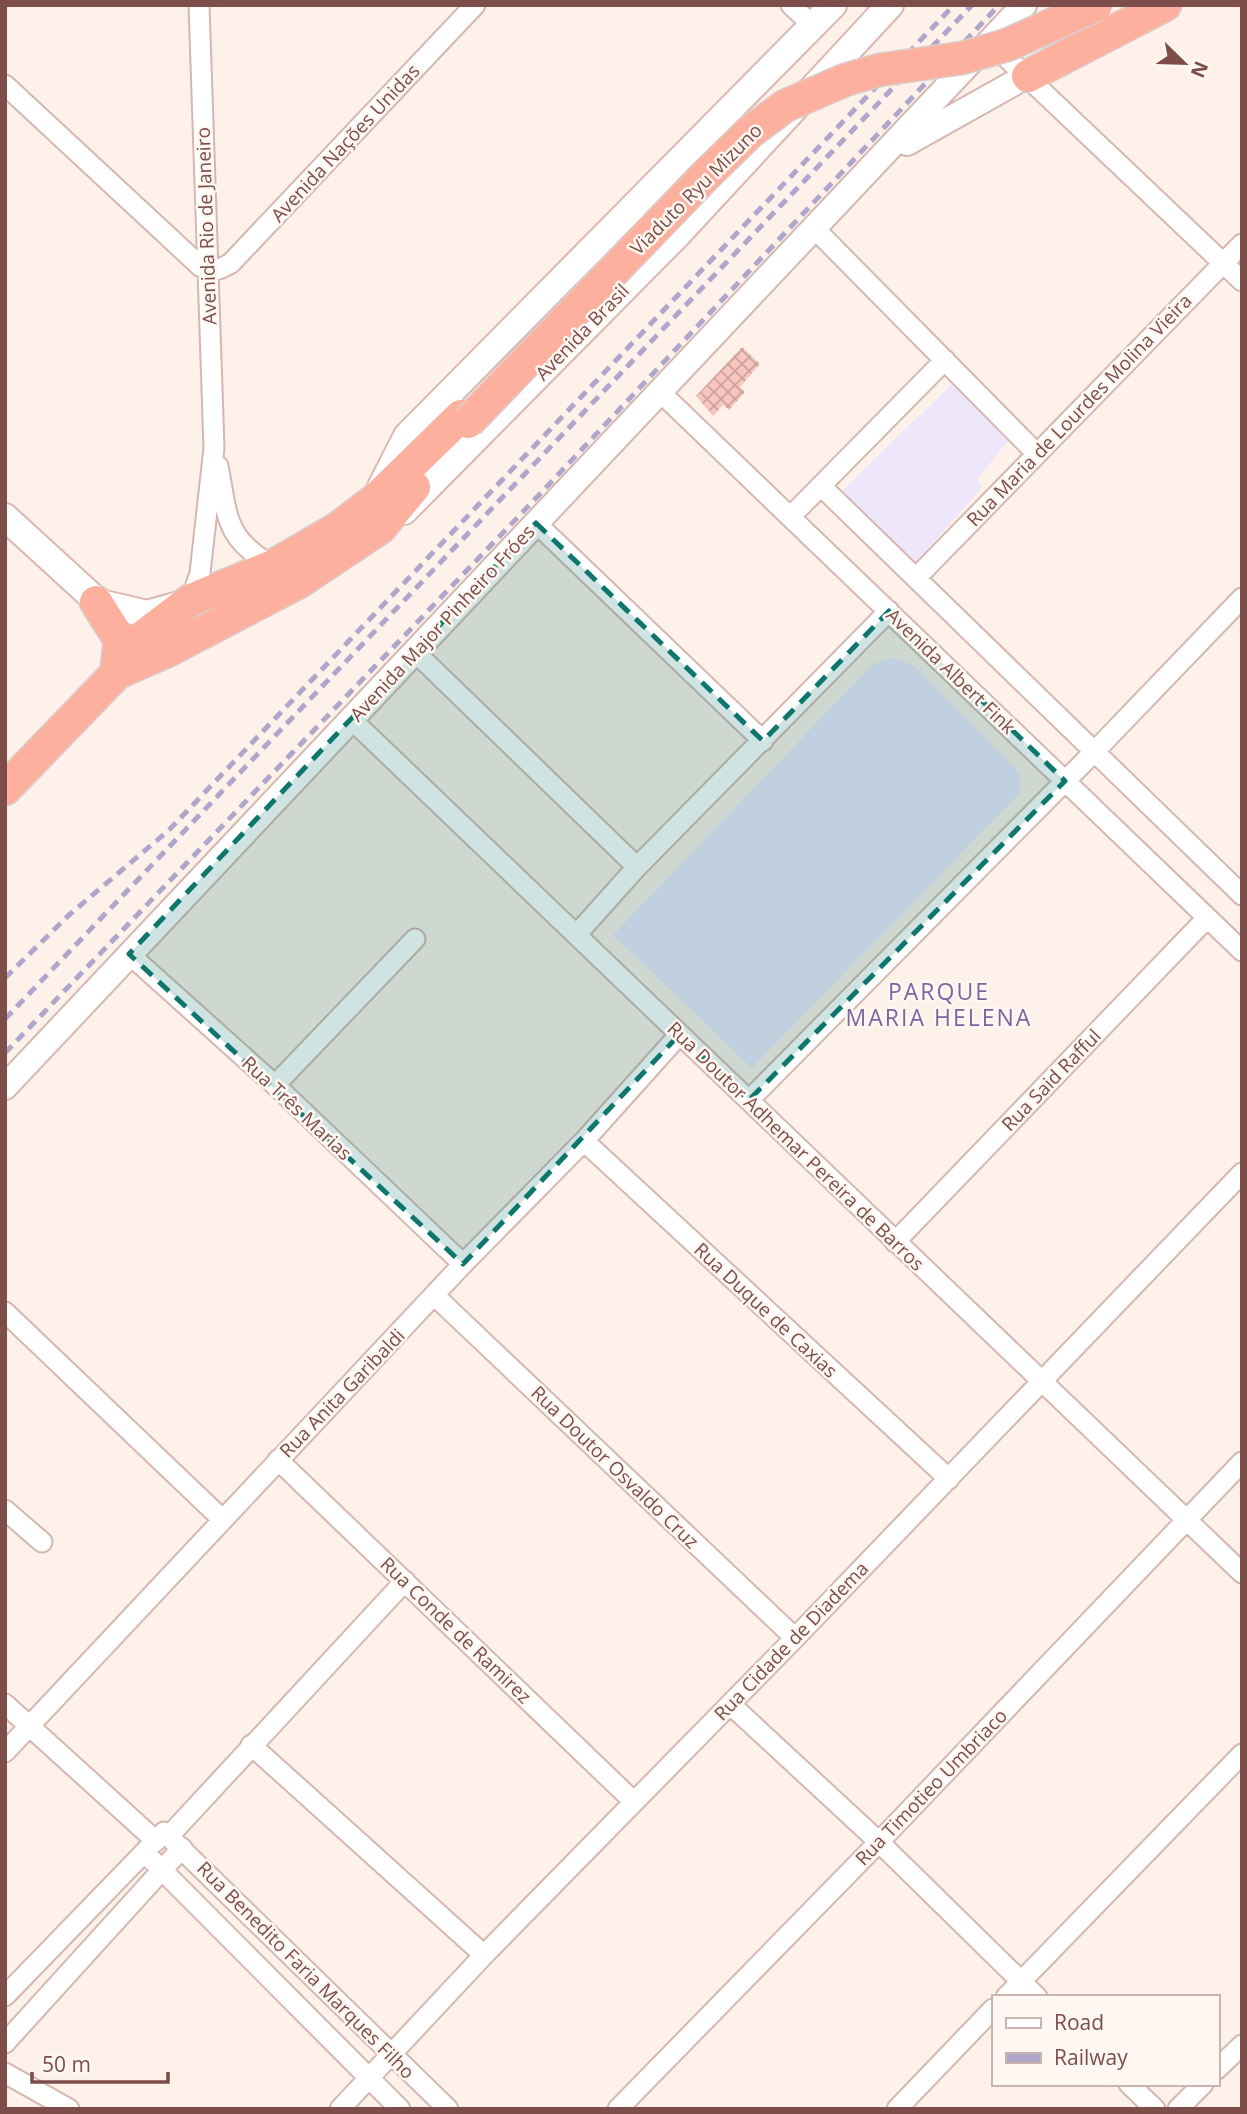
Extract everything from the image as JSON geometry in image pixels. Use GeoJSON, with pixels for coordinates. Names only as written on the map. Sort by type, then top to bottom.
{"type":"FeatureCollection","features":[{"type":"Feature","properties":{"kind":"highway","name":"Viaduto Ryu Mizuno"},"geometry":{"type":"LineString","coordinates":[[464,419],[717,145],[751,114],[788,90],[834,69],[883,57],[944,50],[998,37],[1072,5]]}},
{"type":"Feature","properties":{"kind":"highway","name":"Viaduto Ryu Mizuno"},"geometry":{"type":"LineString","coordinates":[[464,419],[750,132],[785,106],[845,80],[880,70],[962,58],[1007,45],[1096,5]]}},
{"type":"Feature","properties":{"kind":"highway"},"geometry":{"type":"LineString","coordinates":[[1021,80],[1165,5]]}},
{"type":"Feature","properties":{"kind":"highway","name":"Avenida Brasil"},"geometry":{"type":"LineString","coordinates":[[154,645],[299,582],[377,514],[464,419]]}},
{"type":"Feature","properties":{"kind":"highway","name":"Avenida Brasil"},"geometry":{"type":"LineString","coordinates":[[116,674],[154,645],[191,600],[273,566],[377,514]]}},
{"type":"Feature","properties":{"kind":"highway"},"geometry":{"type":"LineString","coordinates":[[5,789],[116,674],[120,640],[96,602]]}},
{"type":"Feature","properties":{"kind":"main road","name":"Avenida Brasil"},"geometry":{"type":"LineString","coordinates":[[833,5],[407,436],[377,514],[404,511],[677,235],[890,5]]}},
{"type":"Feature","properties":{"kind":"main road"},"geometry":{"type":"LineString","coordinates":[[845,5],[843,23],[848,30],[865,32]]}},
{"type":"Feature","properties":{"kind":"main road"},"geometry":{"type":"LineString","coordinates":[[808,31],[830,38],[836,52],[835,64]]}},
{"type":"Feature","properties":{"kind":"main road"},"geometry":{"type":"LineString","coordinates":[[5,517],[96,602],[154,645]]}},
{"type":"Feature","properties":{"kind":"main road"},"geometry":{"type":"LineString","coordinates":[[96,602],[147,614],[191,600]]}},
{"type":"Feature","properties":{"kind":"street","name":"Avenida Rio de Janeiro"},"geometry":{"type":"LineString","coordinates":[[191,600],[200,572],[214,447],[199,5]]}},
{"type":"Feature","properties":{"kind":"street","name":"Avenida Nações Unidas"},"geometry":{"type":"LineString","coordinates":[[208,271],[231,263],[475,5]]}},
{"type":"Feature","properties":{"kind":"street"},"geometry":{"type":"LineString","coordinates":[[791,5],[808,31]]}},
{"type":"Feature","properties":{"kind":"street","name":"Avenida Major Pinheiro Fróes"},"geometry":{"type":"LineString","coordinates":[[5,1087],[1024,5]]}},
{"type":"Feature","properties":{"kind":"street"},"geometry":{"type":"LineString","coordinates":[[990,41],[1021,80],[1242,281]]}},
{"type":"Feature","properties":{"kind":"street"},"geometry":{"type":"LineString","coordinates":[[970,62],[988,83],[997,86],[1021,80]]}},
{"type":"Feature","properties":{"kind":"street","name":"Avenida Major Pinheiro Fróes"},"geometry":{"type":"LineString","coordinates":[[880,160],[953,115],[1021,80]]}},
{"type":"Feature","properties":{"kind":"street"},"geometry":{"type":"LineString","coordinates":[[5,85],[208,271]]}},
{"type":"Feature","properties":{"kind":"street"},"geometry":{"type":"LineString","coordinates":[[815,229],[1037,453]]}},
{"type":"Feature","properties":{"kind":"street","name":"Rua Maria de Lourdes Molina Vieira"},"geometry":{"type":"LineString","coordinates":[[916,578],[1222,261],[1242,244]]}},
{"type":"Feature","properties":{"kind":"street"},"geometry":{"type":"LineString","coordinates":[[790,517],[945,360]]}},
{"type":"Feature","properties":{"kind":"street","name":"Avenida Albert Fink"},"geometry":{"type":"LineString","coordinates":[[659,391],[1242,951]]}},
{"type":"Feature","properties":{"kind":"street","name":"Avenida Rio de Janeiro"},"geometry":{"type":"LineString","coordinates":[[214,447],[232,529],[246,550],[273,566]]}},
{"type":"Feature","properties":{"kind":"street"},"geometry":{"type":"LineString","coordinates":[[821,486],[1240,890]]}},
{"type":"Feature","properties":{"kind":"street"},"geometry":{"type":"LineString","coordinates":[[536,523],[763,741]]}},
{"type":"Feature","properties":{"kind":"street"},"geometry":{"type":"LineString","coordinates":[[749,1100],[1095,751],[1242,598]]}},
{"type":"Feature","properties":{"kind":"street"},"geometry":{"type":"LineString","coordinates":[[578,934],[638,867],[889,611]]}},
{"type":"Feature","properties":{"kind":"street"},"geometry":{"type":"LineString","coordinates":[[416,653],[638,867]]}},
{"type":"Feature","properties":{"kind":"street","name":"Rua Doutor Adhemar Pereira de Barros"},"geometry":{"type":"LineString","coordinates":[[351,719],[1242,1573]]}},
{"type":"Feature","properties":{"kind":"street","name":"Rua Said Rafful"},"geometry":{"type":"LineString","coordinates":[[895,1242],[1207,918]]}},
{"type":"Feature","properties":{"kind":"street"},"geometry":{"type":"LineString","coordinates":[[275,1086],[415,939]]}},
{"type":"Feature","properties":{"kind":"street","name":"Rua Três Marias"},"geometry":{"type":"LineString","coordinates":[[129,954],[275,1086],[463,1264]]}},
{"type":"Feature","properties":{"kind":"street","name":"Rua Anita Garibaldi"},"geometry":{"type":"LineString","coordinates":[[5,1752],[463,1264],[584,1141],[679,1035]]}},
{"type":"Feature","properties":{"kind":"street","name":"Rua Duque de Caxias"},"geometry":{"type":"LineString","coordinates":[[584,1141],[949,1479]]}},
{"type":"Feature","properties":{"kind":"street","name":"Rua Cidade de Diadema"},"geometry":{"type":"LineString","coordinates":[[341,2109],[484,1955],[795,1638],[1242,1173]]}},
{"type":"Feature","properties":{"kind":"street","name":"Rua Doutor Osvaldo Cruz"},"geometry":{"type":"LineString","coordinates":[[435,1296],[795,1638]]}},
{"type":"Feature","properties":{"kind":"street"},"geometry":{"type":"LineString","coordinates":[[8,1319],[222,1520]]}},
{"type":"Feature","properties":{"kind":"street","name":"Rua Conde de Ramirez"},"geometry":{"type":"LineString","coordinates":[[278,1460],[634,1801]]}},
{"type":"Feature","properties":{"kind":"street","name":"Rua Timotieo Umbriaco"},"geometry":{"type":"LineString","coordinates":[[618,2109],[879,1842],[1242,1462]]}},
{"type":"Feature","properties":{"kind":"street"},"geometry":{"type":"LineString","coordinates":[[5,1510],[42,1542]]}},
{"type":"Feature","properties":{"kind":"street"},"geometry":{"type":"LineString","coordinates":[[5,1996],[163,1842],[405,1581]]}},
{"type":"Feature","properties":{"kind":"street"},"geometry":{"type":"LineString","coordinates":[[5,1704],[163,1842]]}},
{"type":"Feature","properties":{"kind":"street"},"geometry":{"type":"LineString","coordinates":[[730,1704],[879,1842],[1035,1995]]}},
{"type":"Feature","properties":{"kind":"street"},"geometry":{"type":"LineString","coordinates":[[251,1745],[484,1955]]}},
{"type":"Feature","properties":{"kind":"street"},"geometry":{"type":"LineString","coordinates":[[1008,1995],[1242,1754]]}},
{"type":"Feature","properties":{"kind":"street"},"geometry":{"type":"LineString","coordinates":[[5,2043],[160,1869],[163,1842]]}},
{"type":"Feature","properties":{"kind":"street","name":"Rua Benedito Faria Marques Filho"},"geometry":{"type":"LineString","coordinates":[[163,1842],[160,1869],[400,2109]]}},
{"type":"Feature","properties":{"kind":"street","name":"Rua Benedito Faria Marques Filho"},"geometry":{"type":"LineString","coordinates":[[163,1842],[448,2109]]}},
{"type":"Feature","properties":{"kind":"street"},"geometry":{"type":"LineString","coordinates":[[897,2109],[992,2010]]}},
{"type":"Feature","properties":{"kind":"street"},"geometry":{"type":"LineString","coordinates":[[1219,2068],[1242,2045]]}},
{"type":"Feature","properties":{"kind":"street"},"geometry":{"type":"LineString","coordinates":[[5,2073],[69,2109]]}},
{"type":"Feature","properties":{"kind":"street"},"geometry":{"type":"LineString","coordinates":[[1131,2086],[1155,2109]]}},
{"type":"Feature","properties":{"kind":"street"},"geometry":{"type":"LineString","coordinates":[[1178,2109],[1201,2086]]}},
{"type":"Feature","properties":{"kind":"highlighted area"},"geometry":{"type":"Polygon","coordinates":[[[536,523],[763,741],[889,611],[1065,781],[749,1100],[679,1035],[463,1264],[129,954],[536,523]]]}},
{"type":"Feature","properties":{"kind":"shaded area"},"geometry":{"type":"Polygon","coordinates":[[[953,383],[1008,441],[977,479],[982,487],[916,563],[838,495],[953,383]]]}},
{"type":"Feature","properties":{"kind":"shaded area"},"geometry":{"type":"Polygon","coordinates":[[[893,658],[913,665],[1020,773],[1020,793],[752,1068],[613,935],[873,664],[893,658]]]}},
{"type":"Feature","properties":{"kind":"building"},"geometry":{"type":"Polygon","coordinates":[[[742,347],[760,364],[740,387],[745,392],[729,410],[723,405],[713,416],[696,396],[742,347]]]}},
{"type":"Feature","properties":{"kind":"railway"},"geometry":{"type":"LineString","coordinates":[[5,978],[69,915],[169,830],[954,5]]}},
{"type":"Feature","properties":{"kind":"railway"},"geometry":{"type":"LineString","coordinates":[[5,1019],[972,5]]}},
{"type":"Feature","properties":{"kind":"railway"},"geometry":{"type":"LineString","coordinates":[[5,1053],[539,495],[999,5]]}},
{"type":"Feature","properties":{"kind":"district","name":"PARQUE MARIA HELENA"},"geometry":{"type":"Point","coordinates":[939,1004]}}]}
